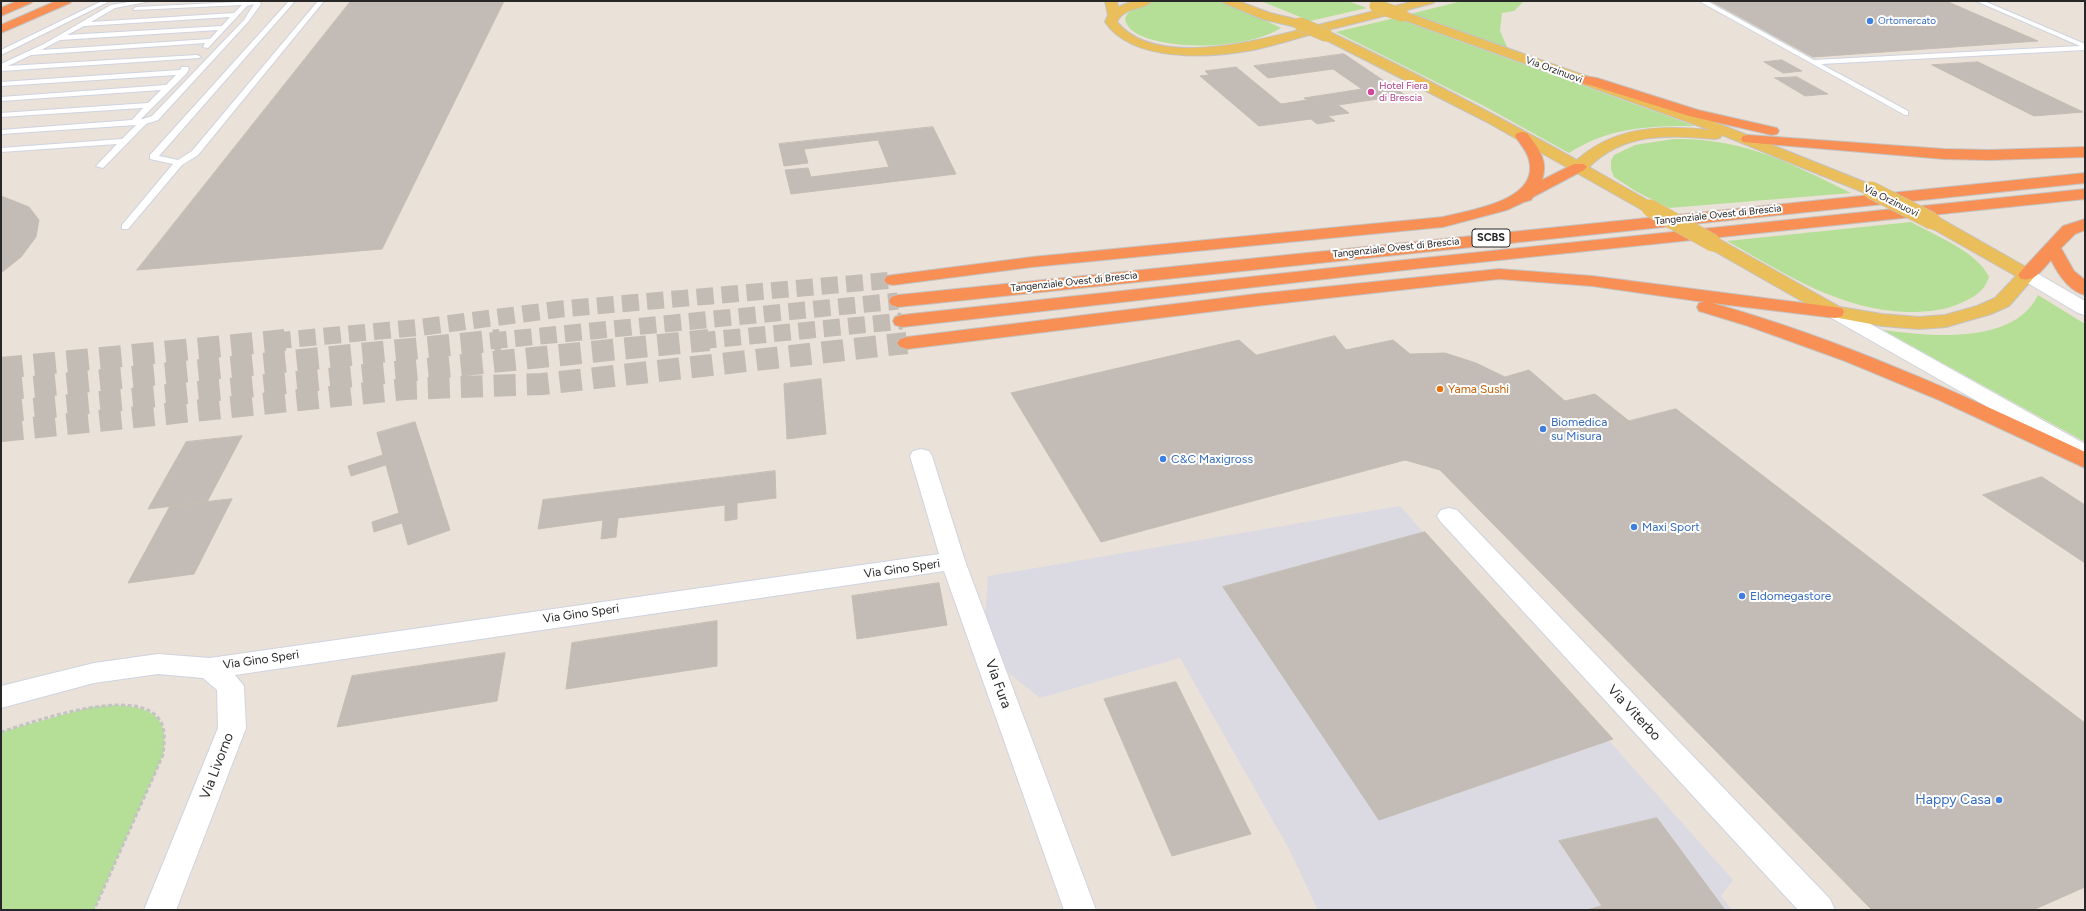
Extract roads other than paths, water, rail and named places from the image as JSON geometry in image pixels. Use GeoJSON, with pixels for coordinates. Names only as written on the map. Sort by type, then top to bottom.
{"type":"FeatureCollection","features":[{"type":"Feature","properties":{"kind":"highway"},"geometry":{"type":"LineString","coordinates":[[1,12],[28,1]]}},
{"type":"Feature","properties":{"kind":"highway"},"geometry":{"type":"LineString","coordinates":[[1,16],[28,1]]}},
{"type":"Feature","properties":{"kind":"highway"},"geometry":{"type":"LineString","coordinates":[[1,29],[66,1]]}},
{"type":"Feature","properties":{"kind":"highway"},"geometry":{"type":"LineString","coordinates":[[1578,79],[1592,80],[1694,113],[1744,125],[1833,142],[1886,150]]}},
{"type":"Feature","properties":{"kind":"highway"},"geometry":{"type":"LineString","coordinates":[[1522,136],[1534,151],[1538,161],[1538,176],[1525,197]]}},
{"type":"Feature","properties":{"kind":"highway"},"geometry":{"type":"LineString","coordinates":[[1748,139],[1886,150],[1989,155],[2085,152]]}},
{"type":"Feature","properties":{"kind":"highway"},"geometry":{"type":"LineString","coordinates":[[1525,197],[1579,167]]}},
{"type":"Feature","properties":{"kind":"highway","name":"Tangenziale Ovest di Brescia"},"geometry":{"type":"LineString","coordinates":[[1525,197],[1501,207],[1442,222],[1032,262],[895,290],[969,283],[1055,284],[2085,178]]}},
{"type":"Feature","properties":{"kind":"highway","name":"Tangenziale Ovest di Brescia"},"geometry":{"type":"LineString","coordinates":[[1642,289],[1592,280],[1499,274],[1279,298],[904,332],[987,320],[1068,303],[1414,264],[2085,194]]}},
{"type":"Feature","properties":{"kind":"highway"},"geometry":{"type":"LineString","coordinates":[[2027,275],[2069,230],[2085,224]]}},
{"type":"Feature","properties":{"kind":"highway"},"geometry":{"type":"LineString","coordinates":[[2052,247],[2067,274],[2085,290]]}},
{"type":"Feature","properties":{"kind":"highway"},"geometry":{"type":"LineString","coordinates":[[1642,289],[1835,312]]}},
{"type":"Feature","properties":{"kind":"highway"},"geometry":{"type":"LineString","coordinates":[[1642,289],[1728,313],[1887,370],[1987,414],[2085,461]]}},
{"type":"Feature","properties":{"kind":"main road"},"geometry":{"type":"LineString","coordinates":[[1111,1],[1114,15],[1111,22],[1120,33],[1141,43],[1178,50],[1214,51],[1235,49],[1284,38],[1429,1]]}},
{"type":"Feature","properties":{"kind":"main road"},"geometry":{"type":"LineString","coordinates":[[1114,15],[1129,6],[1146,1]]}},
{"type":"Feature","properties":{"kind":"main road"},"geometry":{"type":"LineString","coordinates":[[1228,1],[1266,16],[1300,24]]}},
{"type":"Feature","properties":{"kind":"main road"},"geometry":{"type":"LineString","coordinates":[[1246,1],[1391,66],[1579,167],[1835,312],[1919,323],[1946,321],[1984,310],[2002,302],[2027,275]]}},
{"type":"Feature","properties":{"kind":"main road","name":"Via Orzinuovi"},"geometry":{"type":"LineString","coordinates":[[1370,4],[1806,161],[1871,190],[1932,221],[2027,275]]}},
{"type":"Feature","properties":{"kind":"main road","name":"Via Orzinuovi"},"geometry":{"type":"LineString","coordinates":[[1579,167],[1603,147],[1634,136],[1677,133],[1748,139]]}},
{"type":"Feature","properties":{"kind":"street","name":"Via Orzinuovi"},"geometry":{"type":"LineString","coordinates":[[2027,275],[2085,310]]}},
{"type":"Feature","properties":{"kind":"street"},"geometry":{"type":"LineString","coordinates":[[1835,312],[2085,453]]}},
{"type":"Feature","properties":{"kind":"street","name":"Via Fura"},"geometry":{"type":"LineString","coordinates":[[921,456],[953,561],[1080,910]]}},
{"type":"Feature","properties":{"kind":"street","name":"Via Viterbo"},"geometry":{"type":"LineString","coordinates":[[1449,516],[1819,910]]}},
{"type":"Feature","properties":{"kind":"street","name":"Via Gino Speri"},"geometry":{"type":"LineString","coordinates":[[210,668],[953,561]]}},
{"type":"Feature","properties":{"kind":"street"},"geometry":{"type":"LineString","coordinates":[[1,697],[94,673],[151,665],[210,668]]}},
{"type":"Feature","properties":{"kind":"street","name":"Via Livorno"},"geometry":{"type":"LineString","coordinates":[[160,910],[232,728],[230,686],[210,668]]}},
{"type":"Feature","properties":{"kind":"lane"},"geometry":{"type":"LineString","coordinates":[[1,53],[107,1]]}},
{"type":"Feature","properties":{"kind":"lane"},"geometry":{"type":"LineString","coordinates":[[1,68],[58,38],[113,6],[148,1]]}},
{"type":"Feature","properties":{"kind":"lane"},"geometry":{"type":"LineString","coordinates":[[105,11],[255,1]]}},
{"type":"Feature","properties":{"kind":"lane"},"geometry":{"type":"LineString","coordinates":[[143,122],[136,120],[225,28],[245,5],[255,1]]}},
{"type":"Feature","properties":{"kind":"lane"},"geometry":{"type":"LineString","coordinates":[[1,132],[143,122],[155,118],[241,27],[258,4],[255,1]]}},
{"type":"Feature","properties":{"kind":"lane"},"geometry":{"type":"LineString","coordinates":[[179,164],[153,157],[292,1]]}},
{"type":"Feature","properties":{"kind":"lane"},"geometry":{"type":"LineString","coordinates":[[125,227],[179,164],[195,153],[321,1]]}},
{"type":"Feature","properties":{"kind":"lane"},"geometry":{"type":"LineString","coordinates":[[1702,1],[1905,113]]}},
{"type":"Feature","properties":{"kind":"lane"},"geometry":{"type":"LineString","coordinates":[[1979,1],[2085,47]]}},
{"type":"Feature","properties":{"kind":"lane"},"geometry":{"type":"LineString","coordinates":[[82,24],[237,15]]}},
{"type":"Feature","properties":{"kind":"lane"},"geometry":{"type":"LineString","coordinates":[[58,38],[225,28]]}},
{"type":"Feature","properties":{"kind":"lane"},"geometry":{"type":"LineString","coordinates":[[29,53],[212,41]]}},
{"type":"Feature","properties":{"kind":"lane"},"geometry":{"type":"LineString","coordinates":[[1815,62],[2085,47]]}},
{"type":"Feature","properties":{"kind":"lane"},"geometry":{"type":"LineString","coordinates":[[1,68],[197,57]]}},
{"type":"Feature","properties":{"kind":"lane"},"geometry":{"type":"LineString","coordinates":[[1,84],[183,72]]}},
{"type":"Feature","properties":{"kind":"lane"},"geometry":{"type":"LineString","coordinates":[[1,99],[168,87]]}},
{"type":"Feature","properties":{"kind":"lane"},"geometry":{"type":"LineString","coordinates":[[1,115],[151,105]]}},
{"type":"Feature","properties":{"kind":"lane"},"geometry":{"type":"LineString","coordinates":[[100,166],[143,122]]}},
{"type":"Feature","properties":{"kind":"lane"},"geometry":{"type":"LineString","coordinates":[[1,150],[124,141]]}},
{"type":"Feature","properties":{"kind":"tunnel"},"geometry":{"type":"LineString","coordinates":[[274,341],[423,327],[561,309],[893,280]]}},
{"type":"Feature","properties":{"kind":"tunnel"},"geometry":{"type":"LineString","coordinates":[[491,341],[898,301]]}},
{"type":"Feature","properties":{"kind":"tunnel"},"geometry":{"type":"LineString","coordinates":[[704,340],[902,321]]}},
{"type":"Feature","properties":{"kind":"tunnel"},"geometry":{"type":"LineString","coordinates":[[1,368],[285,340]]}},
{"type":"Feature","properties":{"kind":"tunnel"},"geometry":{"type":"LineString","coordinates":[[491,341],[500,340]]}},
{"type":"Feature","properties":{"kind":"tunnel"},"geometry":{"type":"LineString","coordinates":[[1,412],[704,340]]}},
{"type":"Feature","properties":{"kind":"tunnel"},"geometry":{"type":"LineString","coordinates":[[699,341],[704,340]]}},
{"type":"Feature","properties":{"kind":"tunnel"},"geometry":{"type":"LineString","coordinates":[[704,340],[709,340]]}},
{"type":"Feature","properties":{"kind":"tunnel"},"geometry":{"type":"LineString","coordinates":[[1,390],[491,341]]}},
{"type":"Feature","properties":{"kind":"tunnel"},"geometry":{"type":"LineString","coordinates":[[1,431],[405,389],[542,384],[907,343]]}},
{"type":"Feature","properties":{"kind":"place","name":"Ortomercato"},"geometry":{"type":"Point","coordinates":[1870,21]}},
{"type":"Feature","properties":{"kind":"place","name":"Hotel Fiera di Brescia"},"geometry":{"type":"Point","coordinates":[1371,92]}},
{"type":"Feature","properties":{"kind":"place","name":"Yama Sushi"},"geometry":{"type":"Point","coordinates":[1440,389]}},
{"type":"Feature","properties":{"kind":"place","name":"Biomedica su Misura"},"geometry":{"type":"Point","coordinates":[1543,429]}},
{"type":"Feature","properties":{"kind":"place","name":"C&C Maxigross"},"geometry":{"type":"Point","coordinates":[1163,459]}},
{"type":"Feature","properties":{"kind":"place","name":"Maxi Sport"},"geometry":{"type":"Point","coordinates":[1634,527]}},
{"type":"Feature","properties":{"kind":"place","name":"Eldomegastore"},"geometry":{"type":"Point","coordinates":[1742,596]}},
{"type":"Feature","properties":{"kind":"place","name":"Happy Casa"},"geometry":{"type":"Point","coordinates":[1999,800]}}]}
